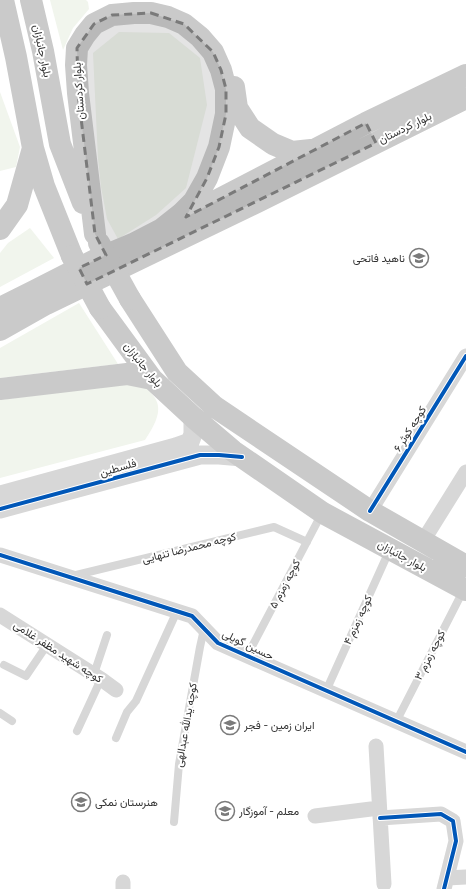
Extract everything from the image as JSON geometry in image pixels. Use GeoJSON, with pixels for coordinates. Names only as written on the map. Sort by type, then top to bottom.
{"type":"FeatureCollection","features":[{"type":"Feature","properties":{"kind":"main road","name":"بلوار جانبازان"},"geometry":{"type":"LineString","coordinates":[[3,0],[16,56],[33,148],[44,186],[72,256],[100,308],[152,379],[192,417],[233,451],[322,513],[465,589]]}},
{"type":"Feature","properties":{"kind":"main road","name":"بلوار جانبازان"},"geometry":{"type":"LineString","coordinates":[[31,0],[43,51],[60,144],[97,239],[130,299],[177,372],[215,407],[279,451],[370,511],[466,566]]}},
{"type":"Feature","properties":{"kind":"main road"},"geometry":{"type":"LineString","coordinates":[[104,0],[110,2],[169,8],[187,16],[204,27],[219,45],[230,66],[234,84],[236,108],[250,128],[273,144],[292,152],[314,150]]}},
{"type":"Feature","properties":{"kind":"main road","name":"بلوار کردستان"},"geometry":{"type":"LineString","coordinates":[[97,239],[78,93],[76,65],[77,48],[94,24],[112,15],[151,13],[168,17],[184,24],[200,37],[213,52],[222,70],[226,89],[226,114],[218,147],[207,178],[194,201],[181,214],[162,229]]}},
{"type":"Feature","properties":{"kind":"main road"},"geometry":{"type":"LineString","coordinates":[[0,39],[16,56]]}},
{"type":"Feature","properties":{"kind":"main road","name":"بلوار کردستان"},"geometry":{"type":"LineString","coordinates":[[0,308],[96,259],[133,244],[366,123],[466,75]]}},
{"type":"Feature","properties":{"kind":"main road","name":"بلوار کردستان"},"geometry":{"type":"LineString","coordinates":[[0,330],[46,304],[466,98]]}},
{"type":"Feature","properties":{"kind":"main road"},"geometry":{"type":"LineString","coordinates":[[366,123],[376,143]]}},
{"type":"Feature","properties":{"kind":"main road"},"geometry":{"type":"LineString","coordinates":[[0,229],[18,205],[33,148]]}},
{"type":"Feature","properties":{"kind":"main road"},"geometry":{"type":"LineString","coordinates":[[0,389],[127,374],[152,379]]}},
{"type":"Feature","properties":{"kind":"street","name":"کوچه کوثر ۶"},"geometry":{"type":"LineString","coordinates":[[370,511],[466,356]]}},
{"type":"Feature","properties":{"kind":"street","name":"فلسطین"},"geometry":{"type":"LineString","coordinates":[[0,494],[61,479],[190,442],[194,434],[192,417]]}},
{"type":"Feature","properties":{"kind":"street","name":"فلسطین"},"geometry":{"type":"LineString","coordinates":[[0,509],[200,455],[242,457]]}},
{"type":"Feature","properties":{"kind":"street"},"geometry":{"type":"LineString","coordinates":[[423,541],[466,472]]}},
{"type":"Feature","properties":{"kind":"street","name":"حسین گویلی"},"geometry":{"type":"LineString","coordinates":[[0,555],[192,616],[218,643],[466,752]]}},
{"type":"Feature","properties":{"kind":"street","name":"کوچه شهید مظفر غلامی"},"geometry":{"type":"LineString","coordinates":[[0,615],[116,690]]}},
{"type":"Feature","properties":{"kind":"street"},"geometry":{"type":"LineString","coordinates":[[376,746],[384,884]]}},
{"type":"Feature","properties":{"kind":"street"},"geometry":{"type":"LineString","coordinates":[[315,816],[380,813],[441,814],[454,821],[456,841],[445,884]]}},
{"type":"Feature","properties":{"kind":"street"},"geometry":{"type":"LineString","coordinates":[[445,884],[466,877]]}},
{"type":"Feature","properties":{"kind":"lane","name":"کوچه زمزم ۵"},"geometry":{"type":"LineString","coordinates":[[247,656],[322,513]]}},
{"type":"Feature","properties":{"kind":"lane","name":"کوچه محمدرضا تنهایی"},"geometry":{"type":"LineString","coordinates":[[70,577],[274,527],[307,542]]}},
{"type":"Feature","properties":{"kind":"lane","name":"کوچه زمزم ۴"},"geometry":{"type":"LineString","coordinates":[[326,691],[390,549]]}},
{"type":"Feature","properties":{"kind":"lane","name":"کوچه زمزم ۳"},"geometry":{"type":"LineString","coordinates":[[396,722],[465,589]]}},
{"type":"Feature","properties":{"kind":"lane"},"geometry":{"type":"LineString","coordinates":[[116,738],[127,712],[136,702],[177,612]]}},
{"type":"Feature","properties":{"kind":"lane","name":"کوچه یدالله عبدالهی"},"geometry":{"type":"LineString","coordinates":[[174,822],[179,764],[204,629]]}},
{"type":"Feature","properties":{"kind":"lane"},"geometry":{"type":"LineString","coordinates":[[77,731],[98,677],[107,635]]}},
{"type":"Feature","properties":{"kind":"lane"},"geometry":{"type":"LineString","coordinates":[[4,665],[26,676],[47,645]]}},
{"type":"Feature","properties":{"kind":"lane"},"geometry":{"type":"LineString","coordinates":[[0,713],[12,721]]}},
{"type":"Feature","properties":{"kind":"highlighted area"},"geometry":{"type":"Polygon","coordinates":[[[151,13],[184,24],[213,52],[221,70],[226,89],[226,114],[219,147],[207,178],[186,217],[366,123],[376,143],[87,284],[79,268],[106,255],[95,234],[78,93],[77,48],[94,24],[112,15],[151,13]]]}},
{"type":"Feature","properties":{"kind":"shaded area"},"geometry":{"type":"Polygon","coordinates":[[[50,0],[86,0],[88,2],[89,9],[73,28],[63,50],[50,0]]]}},
{"type":"Feature","properties":{"kind":"shaded area"},"geometry":{"type":"Polygon","coordinates":[[[119,32],[169,33],[200,58],[207,105],[186,188],[156,215],[118,239],[107,219],[101,187],[98,159],[93,53],[119,32]]]}},
{"type":"Feature","properties":{"kind":"shaded area"},"geometry":{"type":"Polygon","coordinates":[[[0,92],[20,147],[16,167],[0,171],[0,92]]]}},
{"type":"Feature","properties":{"kind":"shaded area"},"geometry":{"type":"Polygon","coordinates":[[[30,228],[54,258],[0,287],[0,253],[8,243],[30,228]]]}},
{"type":"Feature","properties":{"kind":"shaded area"},"geometry":{"type":"Polygon","coordinates":[[[79,303],[118,364],[0,378],[0,348],[79,303]]]}},
{"type":"Feature","properties":{"kind":"shaded area"},"geometry":{"type":"Polygon","coordinates":[[[142,384],[155,398],[158,409],[156,420],[145,440],[0,478],[0,400],[108,386],[142,384]]]}},
{"type":"Feature","properties":{"kind":"cycle path"},"geometry":{"type":"LineString","coordinates":[[370,511],[466,356]]}},
{"type":"Feature","properties":{"kind":"cycle path"},"geometry":{"type":"LineString","coordinates":[[0,509],[200,455],[242,457]]}},
{"type":"Feature","properties":{"kind":"cycle path"},"geometry":{"type":"LineString","coordinates":[[0,555],[192,616],[218,643],[466,752]]}},
{"type":"Feature","properties":{"kind":"cycle path"},"geometry":{"type":"LineString","coordinates":[[380,818],[441,814],[453,821],[456,841],[444,889]]}},
{"type":"Feature","properties":{"kind":"place","name":"ناهید فاتحی"},"geometry":{"type":"Point","coordinates":[419,258]}},
{"type":"Feature","properties":{"kind":"place","name":"ایران زمین - فجر"},"geometry":{"type":"Point","coordinates":[230,725]}},
{"type":"Feature","properties":{"kind":"place","name":"هنرستان نمکی"},"geometry":{"type":"Point","coordinates":[81,802]}},
{"type":"Feature","properties":{"kind":"place","name":"معلم - آموزگار"},"geometry":{"type":"Point","coordinates":[225,811]}}]}
